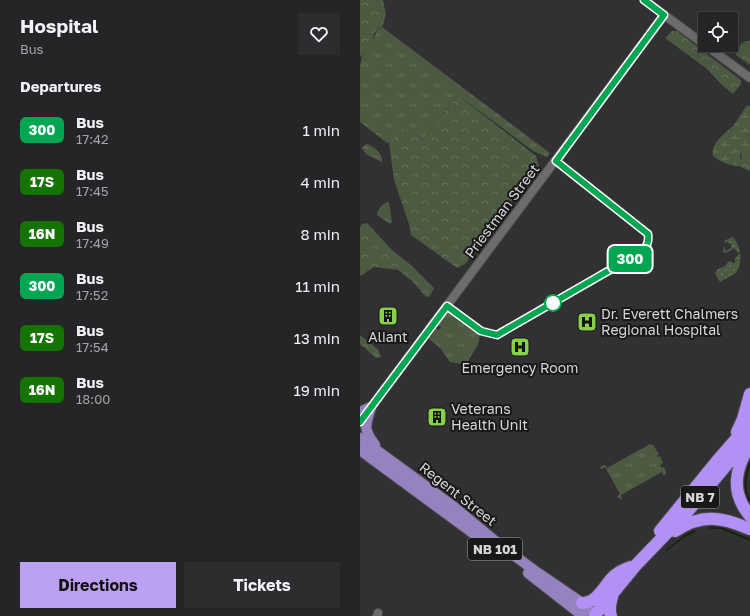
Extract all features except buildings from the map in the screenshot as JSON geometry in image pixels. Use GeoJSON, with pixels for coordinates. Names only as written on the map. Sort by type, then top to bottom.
{"type":"FeatureCollection","features":[{"type":"Feature","properties":{"kind":"highway"},"geometry":{"type":"LineString","coordinates":[[717,461],[736,433],[743,419],[750,394]]}},
{"type":"Feature","properties":{"kind":"highway","name":"NB 7"},"geometry":{"type":"LineString","coordinates":[[647,554],[663,526],[750,423]]}},
{"type":"Feature","properties":{"kind":"highway","name":"NB 7"},"geometry":{"type":"LineString","coordinates":[[592,616],[636,565],[688,511],[750,437]]}},
{"type":"Feature","properties":{"kind":"highway"},"geometry":{"type":"LineString","coordinates":[[750,444],[738,469],[736,482],[738,496],[750,516]]}},
{"type":"Feature","properties":{"kind":"highway"},"geometry":{"type":"LineString","coordinates":[[660,540],[682,526],[704,518],[715,518],[728,521],[750,529]]}},
{"type":"Feature","properties":{"kind":"highway"},"geometry":{"type":"LineString","coordinates":[[582,603],[588,602],[599,594],[614,576],[636,565]]}},
{"type":"Feature","properties":{"kind":"highway"},"geometry":{"type":"LineString","coordinates":[[611,616],[610,607],[614,590]]}},
{"type":"Feature","properties":{"kind":"main road"},"geometry":{"type":"LineString","coordinates":[[360,412],[371,407]]}},
{"type":"Feature","properties":{"kind":"main road"},"geometry":{"type":"LineString","coordinates":[[371,407],[366,426],[366,433],[375,444],[377,450]]}},
{"type":"Feature","properties":{"kind":"main road","name":"Regent Street"},"geometry":{"type":"LineString","coordinates":[[360,438],[453,506],[500,545],[582,603],[592,616]]}},
{"type":"Feature","properties":{"kind":"main road","name":"Regent Street"},"geometry":{"type":"LineString","coordinates":[[361,451],[427,498],[568,604],[592,616]]}},
{"type":"Feature","properties":{"kind":"main road"},"geometry":{"type":"LineString","coordinates":[[568,604],[573,616]]}},
{"type":"Feature","properties":{"kind":"street"},"geometry":{"type":"LineString","coordinates":[[644,0],[750,78]]}},
{"type":"Feature","properties":{"kind":"street","name":"Priestman Street"},"geometry":{"type":"LineString","coordinates":[[360,422],[664,15]]}},
{"type":"Feature","properties":{"kind":"green space"},"geometry":{"type":"Polygon","coordinates":[[[360,0],[383,0],[386,15],[382,27],[379,28],[374,34],[373,40],[361,57],[360,56],[360,0]]]}},
{"type":"Feature","properties":{"kind":"green space"},"geometry":{"type":"Polygon","coordinates":[[[382,27],[550,153],[547,157],[533,151],[458,95],[422,140],[414,134],[387,143],[360,122],[360,65],[365,49],[373,40],[377,31],[382,27]]]}},
{"type":"Feature","properties":{"kind":"green space"},"geometry":{"type":"Polygon","coordinates":[[[672,31],[677,31],[698,47],[698,52],[704,52],[741,80],[741,84],[733,94],[707,69],[665,38],[672,31]]]}},
{"type":"Feature","properties":{"kind":"green space"},"geometry":{"type":"Polygon","coordinates":[[[746,41],[750,41],[750,65],[736,55],[741,44],[746,41]]]}},
{"type":"Feature","properties":{"kind":"green space"},"geometry":{"type":"Polygon","coordinates":[[[458,95],[536,156],[539,166],[465,264],[457,268],[411,235],[409,224],[394,180],[389,143],[403,129],[422,140],[458,95]]]}},
{"type":"Feature","properties":{"kind":"green space"},"geometry":{"type":"Polygon","coordinates":[[[747,105],[750,107],[750,160],[741,152],[740,156],[742,161],[739,166],[722,162],[713,156],[714,147],[719,139],[737,121],[747,105]]]}},
{"type":"Feature","properties":{"kind":"green space"},"geometry":{"type":"Polygon","coordinates":[[[367,144],[378,151],[382,162],[366,154],[362,148],[367,144]]]}},
{"type":"Feature","properties":{"kind":"green space"},"geometry":{"type":"Polygon","coordinates":[[[741,151],[750,160],[750,171],[739,166],[742,161],[741,151]]]}},
{"type":"Feature","properties":{"kind":"green space"},"geometry":{"type":"Polygon","coordinates":[[[388,202],[392,222],[390,224],[377,215],[381,207],[388,202]]]}},
{"type":"Feature","properties":{"kind":"green space"},"geometry":{"type":"Polygon","coordinates":[[[367,223],[392,250],[411,265],[434,288],[430,296],[426,297],[412,281],[398,270],[374,267],[360,276],[360,227],[362,224],[367,223]]]}},
{"type":"Feature","properties":{"kind":"green space"},"geometry":{"type":"Polygon","coordinates":[[[731,235],[739,248],[740,253],[737,253],[734,248],[726,253],[723,252],[724,246],[726,251],[731,248],[731,243],[725,243],[724,241],[732,237],[731,235]]]}},
{"type":"Feature","properties":{"kind":"green space"},"geometry":{"type":"Polygon","coordinates":[[[740,253],[740,263],[736,273],[720,282],[715,273],[718,269],[725,266],[728,262],[731,261],[735,263],[735,258],[740,253]]]}},
{"type":"Feature","properties":{"kind":"green space"},"geometry":{"type":"Polygon","coordinates":[[[450,311],[479,334],[479,342],[468,365],[450,362],[441,349],[429,339],[436,328],[439,330],[441,327],[438,325],[450,311]]]}},
{"type":"Feature","properties":{"kind":"green space"},"geometry":{"type":"Polygon","coordinates":[[[360,335],[378,349],[381,357],[376,358],[360,344],[360,335]]]}},
{"type":"Feature","properties":{"kind":"green space"},"geometry":{"type":"Polygon","coordinates":[[[650,444],[651,446],[653,445],[659,454],[657,457],[660,456],[663,463],[660,465],[662,468],[664,467],[666,472],[664,476],[662,472],[621,495],[622,500],[617,497],[620,494],[605,467],[601,469],[600,467],[605,465],[607,468],[650,444]]]}},
{"type":"Feature","properties":{"kind":"waterway"},"geometry":{"type":"LineString","coordinates":[[750,463],[746,482],[746,492],[750,501]]}},
{"type":"Feature","properties":{"kind":"waterway"},"geometry":{"type":"LineString","coordinates":[[710,528],[721,528],[750,540]]}},
{"type":"Feature","properties":{"kind":"waterway"},"geometry":{"type":"LineString","coordinates":[[667,550],[685,536],[695,531]]}},
{"type":"Feature","properties":{"kind":"bus line","name":"300"},"geometry":{"type":"LineString","coordinates":[[360,422],[447,306],[481,331],[488,334],[497,335],[596,279],[641,252],[646,247],[649,241],[648,234],[556,161],[664,15],[644,0]]}},
{"type":"Feature","properties":{"kind":"place","name":"Aliant"},"geometry":{"type":"Point","coordinates":[388,316]}},
{"type":"Feature","properties":{"kind":"place","name":"Dr. Everett Chalmers Regional Hospital"},"geometry":{"type":"Point","coordinates":[587,322]}},
{"type":"Feature","properties":{"kind":"place","name":"Emergency Room"},"geometry":{"type":"Point","coordinates":[520,347]}},
{"type":"Feature","properties":{"kind":"place","name":"Veterans Health Unit"},"geometry":{"type":"Point","coordinates":[437,417]}}]}
